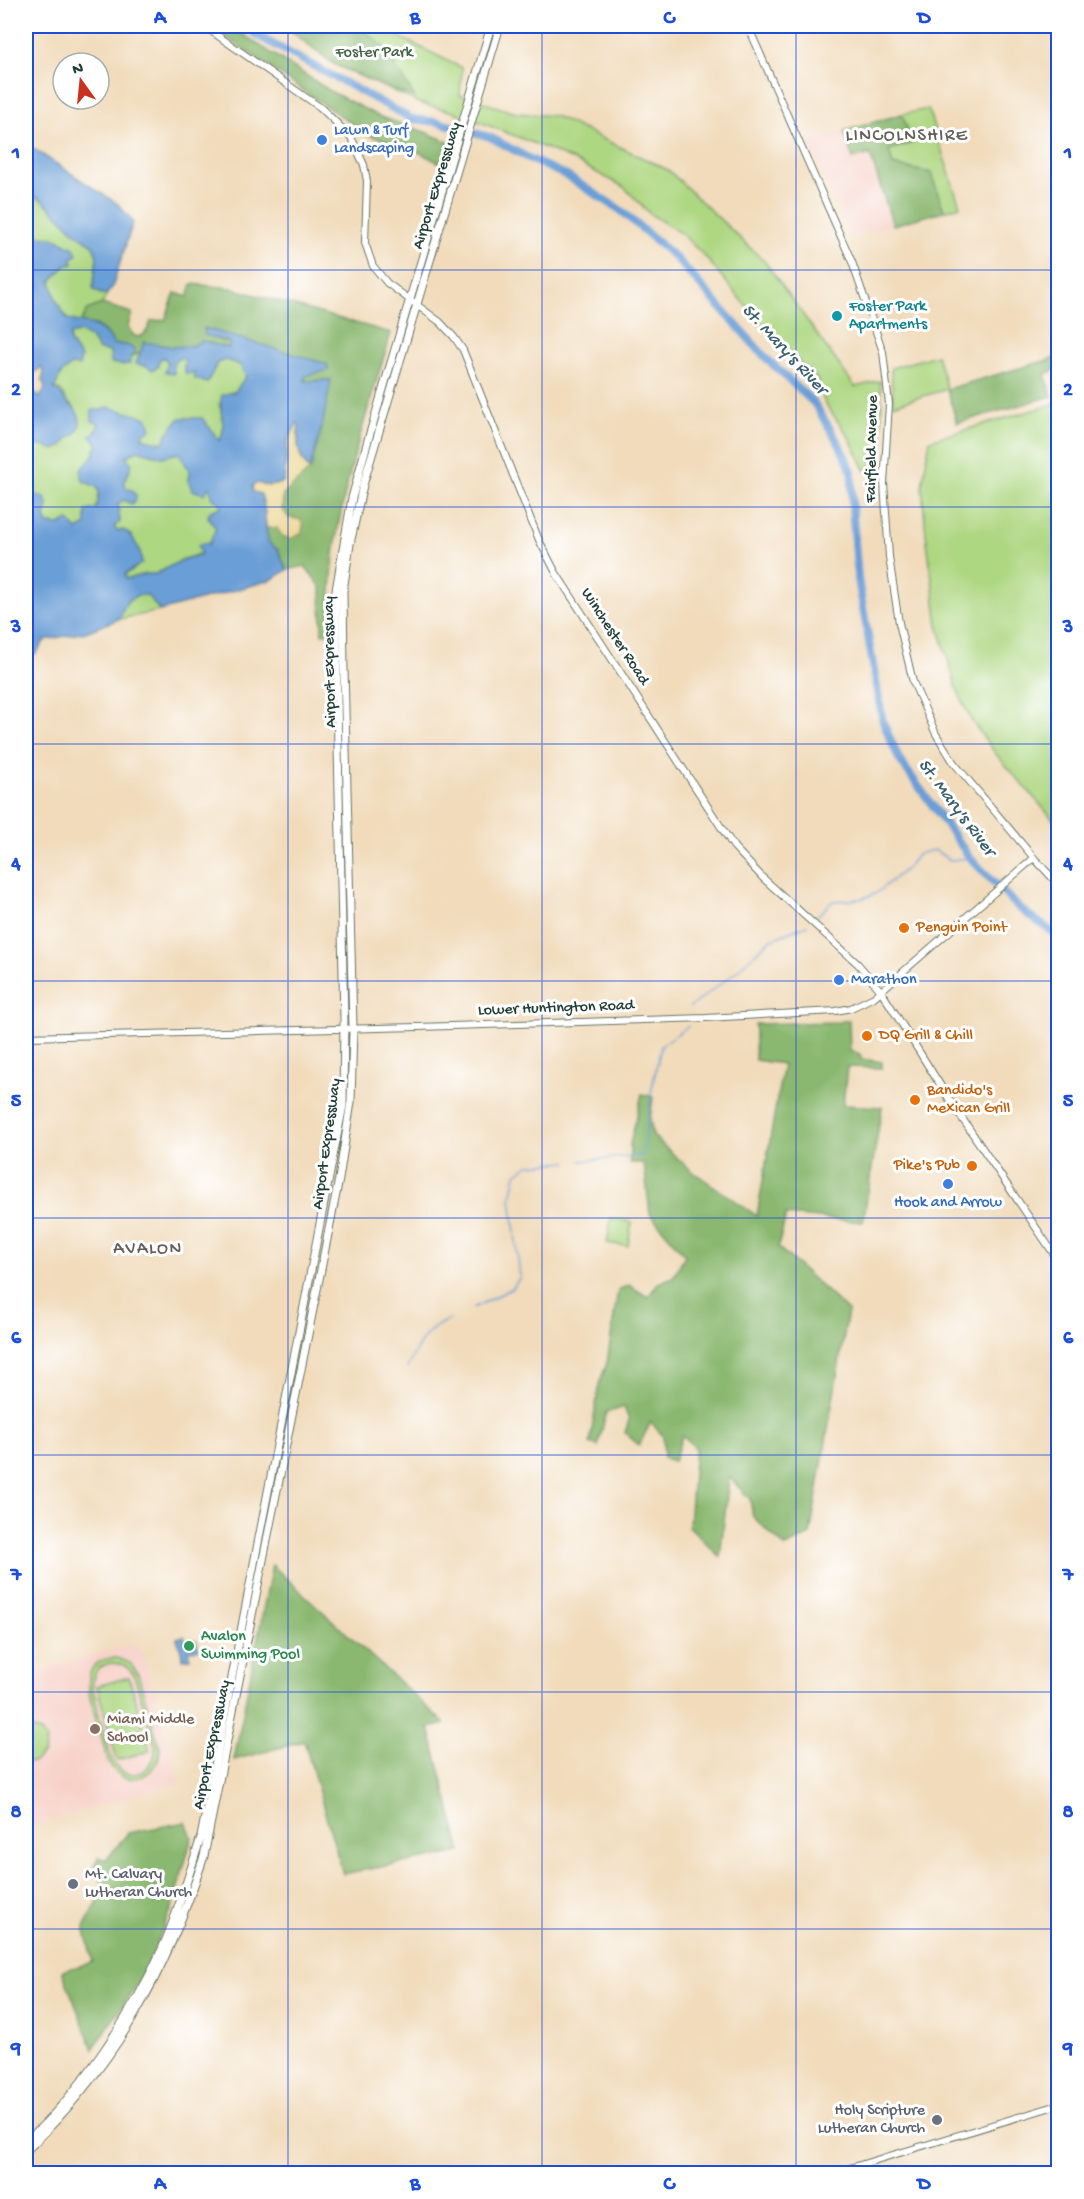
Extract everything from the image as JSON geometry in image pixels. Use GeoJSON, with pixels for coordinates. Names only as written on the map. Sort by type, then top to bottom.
{"type":"FeatureCollection","features":[{"type":"Feature","properties":{"kind":"main road","name":"Winchester Road"},"geometry":{"type":"LineString","coordinates":[[204,26],[321,108],[351,137],[364,165],[367,181],[365,233],[368,256],[378,274],[387,283],[440,322],[463,350],[547,555],[734,847],[763,878],[858,964],[880,991],[949,1099],[1059,1260]]}},
{"type":"Feature","properties":{"kind":"main road","name":"Airport Expressway"},"geometry":{"type":"LineString","coordinates":[[26,2151],[93,2078],[134,2019],[167,1956],[204,1856],[339,1179],[351,1102],[353,1029],[344,669],[344,591],[350,544],[363,485],[450,165],[491,26]]}},
{"type":"Feature","properties":{"kind":"main road","name":"Airport Expressway"},"geometry":{"type":"LineString","coordinates":[[26,2141],[53,2115],[72,2091],[131,2006],[162,1949],[201,1837],[343,1105],[344,1028],[336,590],[352,498],[413,301],[458,169],[500,26]]}},
{"type":"Feature","properties":{"kind":"main road","name":"Fairfield Avenue"},"geometry":{"type":"LineString","coordinates":[[748,26],[852,262],[883,352],[889,404],[884,483],[889,557],[898,623],[913,682],[936,734],[954,763],[1034,858],[1059,884]]}},
{"type":"Feature","properties":{"kind":"main road","name":"Lower Huntington Road"},"geometry":{"type":"LineString","coordinates":[[26,1037],[353,1029],[823,1013],[851,1008],[874,997],[1034,858]]}},
{"type":"Feature","properties":{"kind":"main road"},"geometry":{"type":"LineString","coordinates":[[830,2174],[1059,2105]]}},
{"type":"Feature","properties":{"kind":"shaded area"},"geometry":{"type":"Polygon","coordinates":[[[844,131],[853,159],[870,154],[893,225],[849,238],[810,144],[844,131]]]}},
{"type":"Feature","properties":{"kind":"shaded area","name":"Miami Middle School"},"geometry":{"type":"Polygon","coordinates":[[[131,1644],[142,1651],[180,1783],[26,1827],[26,1675],[131,1644]]]}},
{"type":"Feature","properties":{"kind":"green space"},"geometry":{"type":"Polygon","coordinates":[[[210,26],[230,26],[330,91],[378,116],[451,143],[443,165],[413,149],[368,135],[210,26]]]}},
{"type":"Feature","properties":{"kind":"green space","name":"Foster Park"},"geometry":{"type":"Polygon","coordinates":[[[284,26],[378,26],[462,68],[460,95],[516,113],[555,116],[668,170],[765,262],[855,387],[880,381],[882,405],[880,466],[866,471],[848,435],[825,404],[817,379],[774,339],[707,259],[682,234],[650,214],[624,187],[573,160],[538,145],[454,112],[419,103],[334,64],[284,26]]]}},
{"type":"Feature","properties":{"kind":"green space"},"geometry":{"type":"Polygon","coordinates":[[[284,26],[358,26],[382,45],[415,97],[382,86],[334,64],[284,26]]]}},
{"type":"Feature","properties":{"kind":"green space"},"geometry":{"type":"Polygon","coordinates":[[[928,109],[960,206],[944,211],[931,173],[893,166],[888,150],[911,143],[902,114],[928,109]]]}},
{"type":"Feature","properties":{"kind":"green space"},"geometry":{"type":"Polygon","coordinates":[[[902,114],[912,143],[889,150],[893,165],[931,173],[944,211],[893,225],[870,154],[853,159],[844,131],[902,114]]]}},
{"type":"Feature","properties":{"kind":"green space"},"geometry":{"type":"Polygon","coordinates":[[[26,193],[42,200],[77,234],[93,245],[97,257],[93,289],[101,294],[107,294],[102,304],[87,310],[81,323],[67,319],[56,300],[51,281],[77,254],[74,248],[53,237],[33,236],[26,230],[26,193]]]}},
{"type":"Feature","properties":{"kind":"green space"},"geometry":{"type":"Polygon","coordinates":[[[192,284],[231,288],[391,333],[343,502],[333,566],[329,632],[322,634],[321,587],[305,566],[287,570],[278,550],[269,543],[266,528],[277,528],[299,519],[289,518],[282,509],[283,495],[310,470],[322,426],[330,380],[305,381],[305,376],[328,370],[327,364],[204,328],[220,341],[230,342],[228,348],[202,341],[191,346],[173,347],[144,342],[141,353],[134,354],[134,349],[127,345],[114,344],[108,334],[96,325],[81,323],[87,310],[102,304],[132,313],[128,326],[134,335],[141,336],[147,331],[151,321],[165,320],[175,293],[188,297],[192,284]]]}},
{"type":"Feature","properties":{"kind":"green space"},"geometry":{"type":"Polygon","coordinates":[[[81,332],[91,338],[98,349],[130,357],[141,353],[136,364],[147,366],[164,357],[174,373],[173,364],[179,357],[185,359],[184,367],[189,372],[227,360],[240,365],[247,376],[236,391],[219,404],[223,428],[219,442],[167,434],[163,443],[142,439],[148,418],[99,424],[95,433],[90,435],[98,443],[92,457],[99,493],[97,508],[86,525],[77,531],[60,525],[48,524],[45,517],[48,505],[26,488],[27,472],[33,460],[29,452],[31,444],[63,446],[67,439],[74,407],[67,402],[61,391],[54,389],[61,374],[71,365],[78,366],[81,358],[70,342],[70,335],[81,332]]]}},
{"type":"Feature","properties":{"kind":"green space"},"geometry":{"type":"Polygon","coordinates":[[[937,355],[947,389],[893,405],[891,368],[937,355]]]}},
{"type":"Feature","properties":{"kind":"green space"},"geometry":{"type":"Polygon","coordinates":[[[1058,357],[1058,369],[1045,374],[1052,396],[957,423],[947,389],[1058,357]]]}},
{"type":"Feature","properties":{"kind":"green space"},"geometry":{"type":"Polygon","coordinates":[[[1058,403],[1058,825],[996,754],[971,720],[956,687],[938,625],[922,486],[930,440],[1058,403]]]}},
{"type":"Feature","properties":{"kind":"green space"},"geometry":{"type":"Polygon","coordinates":[[[137,450],[162,457],[179,453],[190,471],[189,482],[209,487],[213,498],[220,503],[221,507],[214,510],[216,533],[201,553],[156,574],[126,579],[125,574],[135,569],[141,554],[131,535],[117,531],[114,526],[120,522],[118,504],[123,500],[125,480],[130,471],[126,457],[137,450]]]}},
{"type":"Feature","properties":{"kind":"green space"},"geometry":{"type":"Polygon","coordinates":[[[136,595],[147,595],[160,611],[119,619],[124,603],[136,595]]]}},
{"type":"Feature","properties":{"kind":"green space"},"geometry":{"type":"Polygon","coordinates":[[[849,1020],[850,1051],[860,1054],[861,1059],[882,1062],[882,1068],[847,1067],[843,1105],[882,1107],[863,1222],[786,1215],[778,1247],[848,1311],[810,1535],[785,1547],[753,1517],[750,1499],[729,1477],[720,1557],[689,1526],[695,1447],[682,1436],[674,1461],[664,1458],[663,1436],[651,1422],[639,1445],[625,1433],[629,1420],[624,1407],[606,1413],[598,1446],[590,1443],[599,1384],[607,1363],[618,1290],[629,1285],[648,1297],[658,1283],[673,1277],[685,1255],[650,1214],[644,1163],[630,1163],[630,1144],[642,1094],[653,1097],[650,1120],[653,1136],[692,1171],[757,1216],[783,1064],[755,1060],[755,1024],[849,1020]]]}},
{"type":"Feature","properties":{"kind":"green space"},"geometry":{"type":"Polygon","coordinates":[[[611,1218],[632,1222],[628,1246],[607,1243],[611,1218]]]}},
{"type":"Feature","properties":{"kind":"green space"},"geometry":{"type":"Polygon","coordinates":[[[272,1565],[445,1724],[429,1728],[461,1852],[343,1874],[304,1741],[234,1760],[272,1565]]]}},
{"type":"Feature","properties":{"kind":"green space"},"geometry":{"type":"Polygon","coordinates":[[[117,1658],[130,1663],[138,1674],[160,1749],[156,1765],[151,1771],[137,1778],[122,1776],[115,1771],[105,1752],[90,1698],[89,1686],[94,1666],[103,1660],[117,1658]],[[111,1663],[99,1669],[94,1676],[93,1690],[105,1740],[115,1764],[128,1774],[135,1774],[147,1768],[152,1762],[155,1746],[134,1675],[125,1665],[111,1663]]]}},
{"type":"Feature","properties":{"kind":"green space"},"geometry":{"type":"Polygon","coordinates":[[[129,1677],[150,1751],[117,1760],[97,1686],[129,1677]]]}},
{"type":"Feature","properties":{"kind":"green space"},"geometry":{"type":"Polygon","coordinates":[[[26,1728],[41,1732],[46,1739],[44,1753],[34,1762],[26,1762],[26,1728]]]}},
{"type":"Feature","properties":{"kind":"green space"},"geometry":{"type":"Polygon","coordinates":[[[186,1822],[192,1837],[172,1908],[140,1981],[93,2049],[62,1971],[93,1962],[84,1927],[105,1889],[93,1867],[98,1858],[107,1859],[128,1833],[186,1822]]]}},
{"type":"Feature","properties":{"kind":"sand"},"geometry":{"type":"Polygon","coordinates":[[[297,422],[299,423],[300,454],[310,470],[283,495],[282,509],[289,518],[299,519],[303,524],[302,533],[291,539],[282,536],[277,528],[266,528],[264,506],[253,492],[252,486],[257,483],[268,486],[283,481],[288,441],[297,422]]]}},
{"type":"Feature","properties":{"kind":"water"},"geometry":{"type":"Polygon","coordinates":[[[26,144],[118,204],[133,222],[112,288],[107,294],[101,294],[93,289],[97,257],[93,245],[77,234],[42,200],[26,193],[26,144]]]}},
{"type":"Feature","properties":{"kind":"water"},"geometry":{"type":"Polygon","coordinates":[[[26,230],[33,236],[53,237],[74,248],[77,254],[71,259],[73,264],[65,266],[51,281],[56,300],[67,319],[99,328],[114,344],[127,345],[134,349],[134,354],[130,357],[130,364],[111,363],[110,352],[98,349],[91,338],[81,332],[70,335],[70,342],[81,358],[79,366],[71,365],[61,374],[54,389],[73,407],[79,417],[80,426],[63,446],[55,450],[45,446],[31,445],[29,452],[33,460],[27,472],[26,486],[26,230]],[[41,367],[29,378],[33,390],[40,398],[45,387],[42,380],[44,372],[41,367]]]}},
{"type":"Feature","properties":{"kind":"water"},"geometry":{"type":"Polygon","coordinates":[[[204,328],[327,364],[328,370],[305,376],[305,381],[331,380],[310,470],[300,455],[299,424],[297,423],[288,441],[284,481],[274,485],[257,483],[252,486],[253,492],[261,494],[269,543],[278,550],[287,570],[271,580],[160,611],[147,595],[135,596],[125,604],[119,619],[86,632],[45,640],[37,652],[26,661],[26,488],[35,495],[45,498],[48,505],[45,517],[48,524],[60,525],[68,520],[77,530],[86,525],[86,511],[97,508],[99,493],[97,487],[83,481],[81,470],[92,457],[98,444],[90,435],[95,433],[99,424],[92,421],[92,410],[102,410],[108,407],[148,418],[151,429],[143,434],[142,438],[163,443],[180,418],[202,418],[220,441],[223,430],[222,395],[236,391],[246,376],[240,365],[227,360],[218,362],[207,383],[194,378],[194,372],[186,374],[185,359],[179,358],[173,364],[174,374],[165,372],[168,363],[164,357],[159,360],[158,367],[152,370],[147,366],[136,364],[144,342],[173,347],[191,346],[202,341],[228,348],[230,342],[205,335],[204,328]],[[137,450],[126,457],[132,464],[125,480],[125,487],[132,490],[137,497],[132,504],[123,500],[118,504],[120,522],[114,526],[117,531],[124,530],[134,540],[142,563],[125,574],[126,579],[156,574],[182,560],[201,554],[198,545],[209,544],[216,528],[208,517],[210,511],[221,507],[220,503],[213,499],[209,487],[204,494],[192,490],[189,482],[190,471],[179,453],[162,457],[137,450]]]}},
{"type":"Feature","properties":{"kind":"water","name":"Avalon Swimming Pool"},"geometry":{"type":"Polygon","coordinates":[[[184,1636],[186,1643],[196,1640],[199,1649],[188,1651],[190,1658],[183,1659],[177,1638],[184,1636]]]}},
{"type":"Feature","properties":{"kind":"waterway","name":"St. Mary's River"},"geometry":{"type":"LineString","coordinates":[[246,26],[258,36],[412,119],[438,122],[490,137],[565,175],[619,209],[676,258],[766,358],[814,403],[838,442],[852,471],[852,505],[858,579],[883,722],[899,759],[970,858],[1020,909],[1058,936]]}},
{"type":"Feature","properties":{"kind":"waterway"},"geometry":{"type":"LineString","coordinates":[[815,918],[833,901],[860,899],[875,894],[907,868],[918,854],[934,850],[950,860],[970,858]]}},
{"type":"Feature","properties":{"kind":"waterway"},"geometry":{"type":"LineString","coordinates":[[690,1007],[732,975],[770,940],[807,925]]}},
{"type":"Feature","properties":{"kind":"waterway"},"geometry":{"type":"LineString","coordinates":[[581,1161],[643,1155],[651,1093],[661,1046],[688,1026]]}},
{"type":"Feature","properties":{"kind":"waterway"},"geometry":{"type":"LineString","coordinates":[[473,1308],[513,1288],[520,1277],[511,1198],[516,1174],[528,1165],[568,1162]]}},
{"type":"Feature","properties":{"kind":"waterway"},"geometry":{"type":"LineString","coordinates":[[407,1368],[428,1333],[450,1319]]}},
{"type":"Feature","properties":{"kind":"place","name":"Lawn & Turf Landscaping"},"geometry":{"type":"Point","coordinates":[322,140]}},
{"type":"Feature","properties":{"kind":"place","name":"Foster Park Apartments"},"geometry":{"type":"Point","coordinates":[837,316]}},
{"type":"Feature","properties":{"kind":"place","name":"Penguin Point"},"geometry":{"type":"Point","coordinates":[904,928]}},
{"type":"Feature","properties":{"kind":"place","name":"Marathon"},"geometry":{"type":"Point","coordinates":[839,980]}},
{"type":"Feature","properties":{"kind":"place","name":"DQ Grill & Chill"},"geometry":{"type":"Point","coordinates":[867,1036]}},
{"type":"Feature","properties":{"kind":"place","name":"Bandido's Mexican Grill"},"geometry":{"type":"Point","coordinates":[915,1100]}},
{"type":"Feature","properties":{"kind":"place","name":"Pike's Pub"},"geometry":{"type":"Point","coordinates":[972,1166]}},
{"type":"Feature","properties":{"kind":"place","name":"Hook and Arrow"},"geometry":{"type":"Point","coordinates":[948,1184]}},
{"type":"Feature","properties":{"kind":"place","name":"Avalon Swimming Pool"},"geometry":{"type":"Point","coordinates":[189,1646]}},
{"type":"Feature","properties":{"kind":"place","name":"Miami Middle School"},"geometry":{"type":"Point","coordinates":[95,1729]}},
{"type":"Feature","properties":{"kind":"place","name":"Mt. Calvary Lutheran Church"},"geometry":{"type":"Point","coordinates":[73,1884]}},
{"type":"Feature","properties":{"kind":"place","name":"Holy Scripture Lutheran Church"},"geometry":{"type":"Point","coordinates":[937,2120]}},
{"type":"Feature","properties":{"kind":"district","name":"LINCOLNSHIRE"},"geometry":{"type":"Point","coordinates":[907,136]}},
{"type":"Feature","properties":{"kind":"district","name":"AVALON"},"geometry":{"type":"Point","coordinates":[148,1249]}}]}
